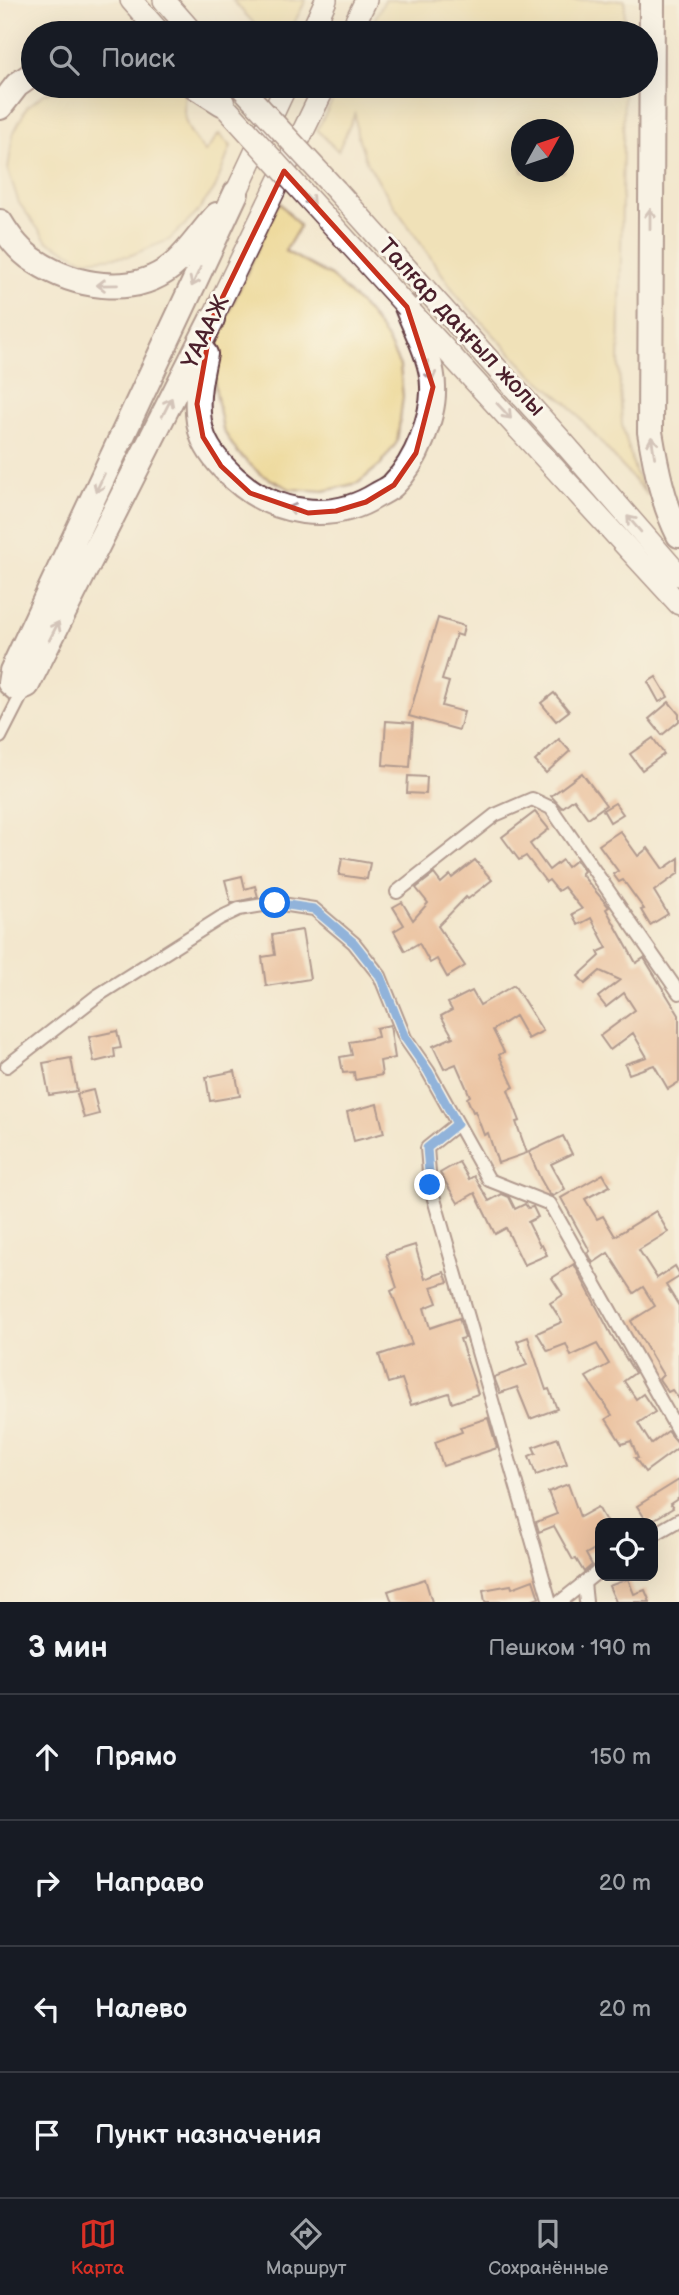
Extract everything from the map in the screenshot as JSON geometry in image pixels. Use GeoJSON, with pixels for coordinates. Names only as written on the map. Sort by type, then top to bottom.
{"type":"FeatureCollection","features":[{"type":"Feature","properties":{"kind":"highway"},"geometry":{"type":"LineString","coordinates":[[652,0],[652,21]]}},
{"type":"Feature","properties":{"kind":"highway"},"geometry":{"type":"LineString","coordinates":[[0,107],[21,82]]}},
{"type":"Feature","properties":{"kind":"highway"},"geometry":{"type":"LineString","coordinates":[[652,98],[650,432],[669,514],[679,535]]}},
{"type":"Feature","properties":{"kind":"highway"},"geometry":{"type":"LineString","coordinates":[[0,222],[12,240],[33,261],[63,277],[94,285],[124,285],[149,280],[171,267],[236,193]]}},
{"type":"Feature","properties":{"kind":"highway","name":"ҮАААЖ"},"geometry":{"type":"LineString","coordinates":[[72,570],[236,193]]}},
{"type":"Feature","properties":{"kind":"highway"},"geometry":{"type":"LineString","coordinates":[[212,319],[198,383],[197,404],[203,438],[222,466],[250,492],[276,505],[308,513],[336,511],[366,502],[394,485],[416,453],[429,420],[433,387],[428,362],[407,307]]}},
{"type":"Feature","properties":{"kind":"highway","name":"ҮАААЖ"},"geometry":{"type":"LineString","coordinates":[[72,570],[212,319]]}},
{"type":"Feature","properties":{"kind":"highway"},"geometry":{"type":"LineString","coordinates":[[19,678],[72,570]]}},
{"type":"Feature","properties":{"kind":"main road"},"geometry":{"type":"LineString","coordinates":[[131,0],[149,21]]}},
{"type":"Feature","properties":{"kind":"main road"},"geometry":{"type":"LineString","coordinates":[[164,0],[182,21]]}},
{"type":"Feature","properties":{"kind":"main road"},"geometry":{"type":"LineString","coordinates":[[316,21],[326,0]]}},
{"type":"Feature","properties":{"kind":"main road"},"geometry":{"type":"LineString","coordinates":[[356,21],[366,0]]}},
{"type":"Feature","properties":{"kind":"main road","name":"Талғар даңғыл жолы"},"geometry":{"type":"LineString","coordinates":[[251,98],[563,442],[679,575]]}},
{"type":"Feature","properties":{"kind":"main road","name":"ҮАААЖ"},"geometry":{"type":"LineString","coordinates":[[236,193],[280,98]]}},
{"type":"Feature","properties":{"kind":"main road","name":"ҮАААЖ"},"geometry":{"type":"LineString","coordinates":[[212,319],[319,98]]}},
{"type":"Feature","properties":{"kind":"main road","name":"Талғар даңғыл жолы"},"geometry":{"type":"LineString","coordinates":[[219,100],[679,604]]}},
{"type":"Feature","properties":{"kind":"street"},"geometry":{"type":"LineString","coordinates":[[0,694],[19,678]]}},
{"type":"Feature","properties":{"kind":"street"},"geometry":{"type":"LineString","coordinates":[[0,737],[19,678]]}},
{"type":"Feature","properties":{"kind":"street"},"geometry":{"type":"LineString","coordinates":[[397,892],[495,815],[532,799],[551,808],[679,993]]}},
{"type":"Feature","properties":{"kind":"street"},"geometry":{"type":"LineString","coordinates":[[7,1066],[97,996],[220,918],[239,909],[275,903],[314,909],[354,943],[380,976],[405,1038],[428,1071],[489,1180],[550,1204],[679,1433]]}},
{"type":"Feature","properties":{"kind":"street"},"geometry":{"type":"LineString","coordinates":[[457,1124],[427,1148],[430,1185],[550,1602]]}},
{"type":"Feature","properties":{"kind":"street"},"geometry":{"type":"LineString","coordinates":[[658,1532],[679,1520]]}},
{"type":"Feature","properties":{"kind":"street"},"geometry":{"type":"LineString","coordinates":[[560,1602],[595,1574]]}},
{"type":"Feature","properties":{"kind":"street"},"geometry":{"type":"LineString","coordinates":[[584,1583],[586,1602]]}},
{"type":"Feature","properties":{"kind":"highlighted area"},"geometry":{"type":"Polygon","coordinates":[[[284,171],[407,307],[433,387],[416,453],[394,485],[366,502],[336,511],[308,513],[250,493],[221,466],[203,437],[197,404],[212,319],[284,171]]]}},
{"type":"Feature","properties":{"kind":"sand"},"geometry":{"type":"Polygon","coordinates":[[[232,0],[306,0],[295,21],[252,21],[232,0]]]}},
{"type":"Feature","properties":{"kind":"sand"},"geometry":{"type":"Polygon","coordinates":[[[385,0],[625,0],[624,21],[374,21],[385,0]]]}},
{"type":"Feature","properties":{"kind":"sand"},"geometry":{"type":"Polygon","coordinates":[[[39,98],[185,98],[187,126],[205,152],[219,134],[231,146],[215,188],[195,215],[169,240],[129,256],[83,260],[47,241],[19,203],[8,170],[13,134],[27,107],[39,98]]]}},
{"type":"Feature","properties":{"kind":"sand"},"geometry":{"type":"Polygon","coordinates":[[[334,98],[624,98],[619,367],[622,425],[636,474],[647,495],[567,403],[529,372],[459,298],[366,161],[357,133],[355,114],[338,151],[317,130],[334,98]]]}},
{"type":"Feature","properties":{"kind":"sand"},"geometry":{"type":"Polygon","coordinates":[[[279,202],[300,226],[285,251],[331,276],[367,311],[387,339],[400,366],[403,397],[397,442],[380,465],[358,483],[324,491],[290,489],[260,474],[237,452],[223,430],[215,386],[215,353],[224,323],[279,202]]]}},
{"type":"Feature","properties":{"kind":"building"},"geometry":{"type":"Polygon","coordinates":[[[438,618],[464,626],[462,636],[456,634],[442,680],[449,682],[442,706],[464,712],[459,730],[409,716],[438,618]]]}},
{"type":"Feature","properties":{"kind":"building"},"geometry":{"type":"Polygon","coordinates":[[[656,677],[668,697],[659,702],[648,682],[656,677]]]}},
{"type":"Feature","properties":{"kind":"building"},"geometry":{"type":"Polygon","coordinates":[[[554,693],[569,711],[556,721],[541,703],[554,693]]]}},
{"type":"Feature","properties":{"kind":"building"},"geometry":{"type":"Polygon","coordinates":[[[669,702],[679,714],[679,721],[662,735],[649,719],[669,702]]]}},
{"type":"Feature","properties":{"kind":"building"},"geometry":{"type":"Polygon","coordinates":[[[386,721],[413,723],[410,767],[383,765],[386,721]]]}},
{"type":"Feature","properties":{"kind":"building"},"geometry":{"type":"Polygon","coordinates":[[[653,738],[664,754],[642,770],[630,754],[653,738]]]}},
{"type":"Feature","properties":{"kind":"building"},"geometry":{"type":"Polygon","coordinates":[[[559,739],[570,751],[546,773],[535,761],[559,739]]]}},
{"type":"Feature","properties":{"kind":"building"},"geometry":{"type":"Polygon","coordinates":[[[582,773],[606,805],[588,818],[574,799],[562,808],[551,796],[582,773]]]}},
{"type":"Feature","properties":{"kind":"building"},"geometry":{"type":"Polygon","coordinates":[[[408,776],[427,777],[426,794],[407,793],[408,776]]]}},
{"type":"Feature","properties":{"kind":"building"},"geometry":{"type":"Polygon","coordinates":[[[615,803],[623,814],[610,822],[603,810],[615,803]]]}},
{"type":"Feature","properties":{"kind":"building"},"geometry":{"type":"Polygon","coordinates":[[[535,812],[549,829],[530,844],[549,870],[562,860],[567,867],[576,860],[584,871],[581,874],[609,907],[606,909],[636,963],[644,958],[679,1015],[679,1082],[668,1089],[654,1065],[629,1074],[625,1064],[647,1057],[633,1033],[610,1050],[600,1036],[635,1010],[624,993],[606,1007],[598,997],[620,980],[600,971],[585,984],[578,976],[600,956],[598,952],[607,948],[591,918],[578,925],[572,914],[582,909],[564,887],[558,891],[549,880],[546,882],[526,856],[519,860],[502,837],[535,812]]]}},
{"type":"Feature","properties":{"kind":"building"},"geometry":{"type":"Polygon","coordinates":[[[620,831],[638,856],[648,848],[663,869],[679,858],[679,873],[654,891],[668,914],[650,925],[641,910],[644,909],[623,880],[619,882],[613,874],[618,871],[599,845],[620,831]]]}},
{"type":"Feature","properties":{"kind":"building"},"geometry":{"type":"Polygon","coordinates":[[[342,858],[370,863],[367,879],[339,875],[342,858]]]}},
{"type":"Feature","properties":{"kind":"building"},"geometry":{"type":"Polygon","coordinates":[[[475,860],[492,880],[468,899],[466,897],[438,926],[465,966],[447,977],[437,959],[430,963],[419,943],[405,951],[394,931],[404,925],[393,907],[402,902],[413,920],[428,903],[416,888],[434,874],[441,883],[450,875],[452,878],[475,860]]]}},
{"type":"Feature","properties":{"kind":"building"},"geometry":{"type":"Polygon","coordinates":[[[242,876],[245,889],[255,886],[258,897],[231,903],[225,880],[242,876]]]}},
{"type":"Feature","properties":{"kind":"building"},"geometry":{"type":"Polygon","coordinates":[[[302,930],[310,979],[266,986],[262,957],[275,955],[272,935],[302,930]]]}},
{"type":"Feature","properties":{"kind":"building"},"geometry":{"type":"Polygon","coordinates":[[[514,985],[543,1031],[528,1039],[515,1016],[493,1030],[504,1052],[499,1055],[514,1087],[508,1090],[520,1121],[516,1122],[527,1153],[498,1163],[488,1133],[484,1135],[467,1098],[470,1096],[456,1064],[444,1069],[433,1046],[453,1037],[441,1016],[452,1010],[448,1003],[472,991],[480,1005],[514,985]]]}},
{"type":"Feature","properties":{"kind":"building"},"geometry":{"type":"Polygon","coordinates":[[[390,1025],[395,1058],[380,1061],[382,1075],[355,1080],[354,1072],[343,1073],[340,1057],[352,1055],[349,1042],[378,1037],[376,1028],[390,1025]]]}},
{"type":"Feature","properties":{"kind":"building"},"geometry":{"type":"Polygon","coordinates":[[[117,1031],[121,1048],[114,1049],[115,1057],[94,1062],[89,1037],[117,1031]]]}},
{"type":"Feature","properties":{"kind":"building"},"geometry":{"type":"Polygon","coordinates":[[[71,1058],[77,1091],[49,1095],[43,1063],[71,1058]]]}},
{"type":"Feature","properties":{"kind":"building"},"geometry":{"type":"Polygon","coordinates":[[[235,1071],[240,1096],[210,1101],[206,1077],[235,1071]]]}},
{"type":"Feature","properties":{"kind":"building"},"geometry":{"type":"Polygon","coordinates":[[[93,1090],[99,1114],[84,1118],[77,1094],[93,1090]]]}},
{"type":"Feature","properties":{"kind":"building"},"geometry":{"type":"Polygon","coordinates":[[[377,1104],[384,1133],[354,1141],[347,1112],[377,1104]]]}},
{"type":"Feature","properties":{"kind":"building"},"geometry":{"type":"Polygon","coordinates":[[[563,1136],[572,1154],[551,1164],[565,1189],[553,1196],[540,1178],[529,1152],[563,1136]]]}},
{"type":"Feature","properties":{"kind":"building"},"geometry":{"type":"Polygon","coordinates":[[[459,1162],[469,1179],[474,1176],[489,1201],[502,1194],[509,1197],[515,1209],[525,1204],[528,1208],[533,1207],[538,1217],[528,1222],[547,1255],[524,1265],[506,1228],[495,1234],[475,1193],[458,1203],[440,1173],[459,1162]]]}},
{"type":"Feature","properties":{"kind":"building"},"geometry":{"type":"Polygon","coordinates":[[[603,1174],[610,1186],[585,1199],[597,1219],[603,1216],[615,1236],[656,1211],[668,1232],[639,1250],[657,1278],[675,1266],[679,1273],[679,1277],[666,1285],[679,1306],[679,1399],[672,1390],[668,1392],[659,1379],[663,1375],[631,1321],[655,1306],[643,1287],[634,1293],[608,1253],[593,1263],[588,1253],[590,1251],[561,1198],[603,1174]]]}},
{"type":"Feature","properties":{"kind":"building"},"geometry":{"type":"Polygon","coordinates":[[[415,1245],[425,1279],[444,1272],[448,1282],[431,1287],[437,1303],[424,1308],[430,1328],[459,1318],[465,1338],[460,1339],[478,1394],[452,1403],[449,1393],[411,1405],[402,1379],[388,1383],[379,1355],[412,1344],[391,1291],[397,1288],[386,1254],[415,1245]]]}},
{"type":"Feature","properties":{"kind":"building"},"geometry":{"type":"Polygon","coordinates":[[[574,1264],[635,1373],[624,1381],[636,1399],[643,1394],[655,1412],[638,1423],[651,1444],[668,1431],[679,1444],[679,1447],[645,1472],[635,1458],[638,1458],[631,1441],[622,1444],[606,1419],[612,1415],[586,1377],[609,1364],[597,1344],[571,1356],[566,1344],[548,1351],[537,1333],[562,1322],[550,1303],[563,1295],[552,1278],[574,1264]]]}},
{"type":"Feature","properties":{"kind":"building"},"geometry":{"type":"Polygon","coordinates":[[[528,1337],[546,1390],[549,1389],[557,1409],[530,1419],[517,1387],[500,1393],[494,1377],[527,1365],[517,1341],[528,1337]]]}},
{"type":"Feature","properties":{"kind":"building"},"geometry":{"type":"Polygon","coordinates":[[[488,1418],[497,1448],[443,1466],[435,1442],[462,1432],[460,1427],[488,1418]]]}},
{"type":"Feature","properties":{"kind":"building"},"geometry":{"type":"Polygon","coordinates":[[[558,1438],[567,1464],[536,1475],[529,1456],[536,1453],[533,1447],[558,1438]]]}},
{"type":"Feature","properties":{"kind":"building"},"geometry":{"type":"Polygon","coordinates":[[[679,1480],[679,1498],[670,1504],[673,1508],[656,1518],[645,1518],[637,1506],[679,1480]]]}},
{"type":"Feature","properties":{"kind":"building"},"geometry":{"type":"Polygon","coordinates":[[[568,1484],[580,1517],[598,1507],[604,1518],[595,1518],[595,1549],[586,1554],[592,1565],[584,1572],[576,1559],[573,1560],[554,1526],[539,1532],[536,1522],[557,1514],[548,1492],[568,1484]]]}},
{"type":"Feature","properties":{"kind":"building"},"geometry":{"type":"Polygon","coordinates":[[[425,1579],[432,1602],[392,1602],[388,1591],[425,1579]]]}},
{"type":"Feature","properties":{"kind":"building"},"geometry":{"type":"Polygon","coordinates":[[[533,1580],[539,1598],[528,1602],[485,1602],[483,1590],[511,1585],[512,1588],[533,1580]]]}},
{"type":"Feature","properties":{"kind":"building"},"geometry":{"type":"Polygon","coordinates":[[[629,1581],[634,1594],[645,1590],[650,1602],[616,1602],[609,1586],[629,1581]]]}},
{"type":"Feature","properties":{"kind":"route"},"geometry":{"type":"LineString","coordinates":[[275,903],[314,909],[354,943],[380,976],[405,1038],[428,1071],[457,1124],[427,1148],[430,1185]]}}]}
